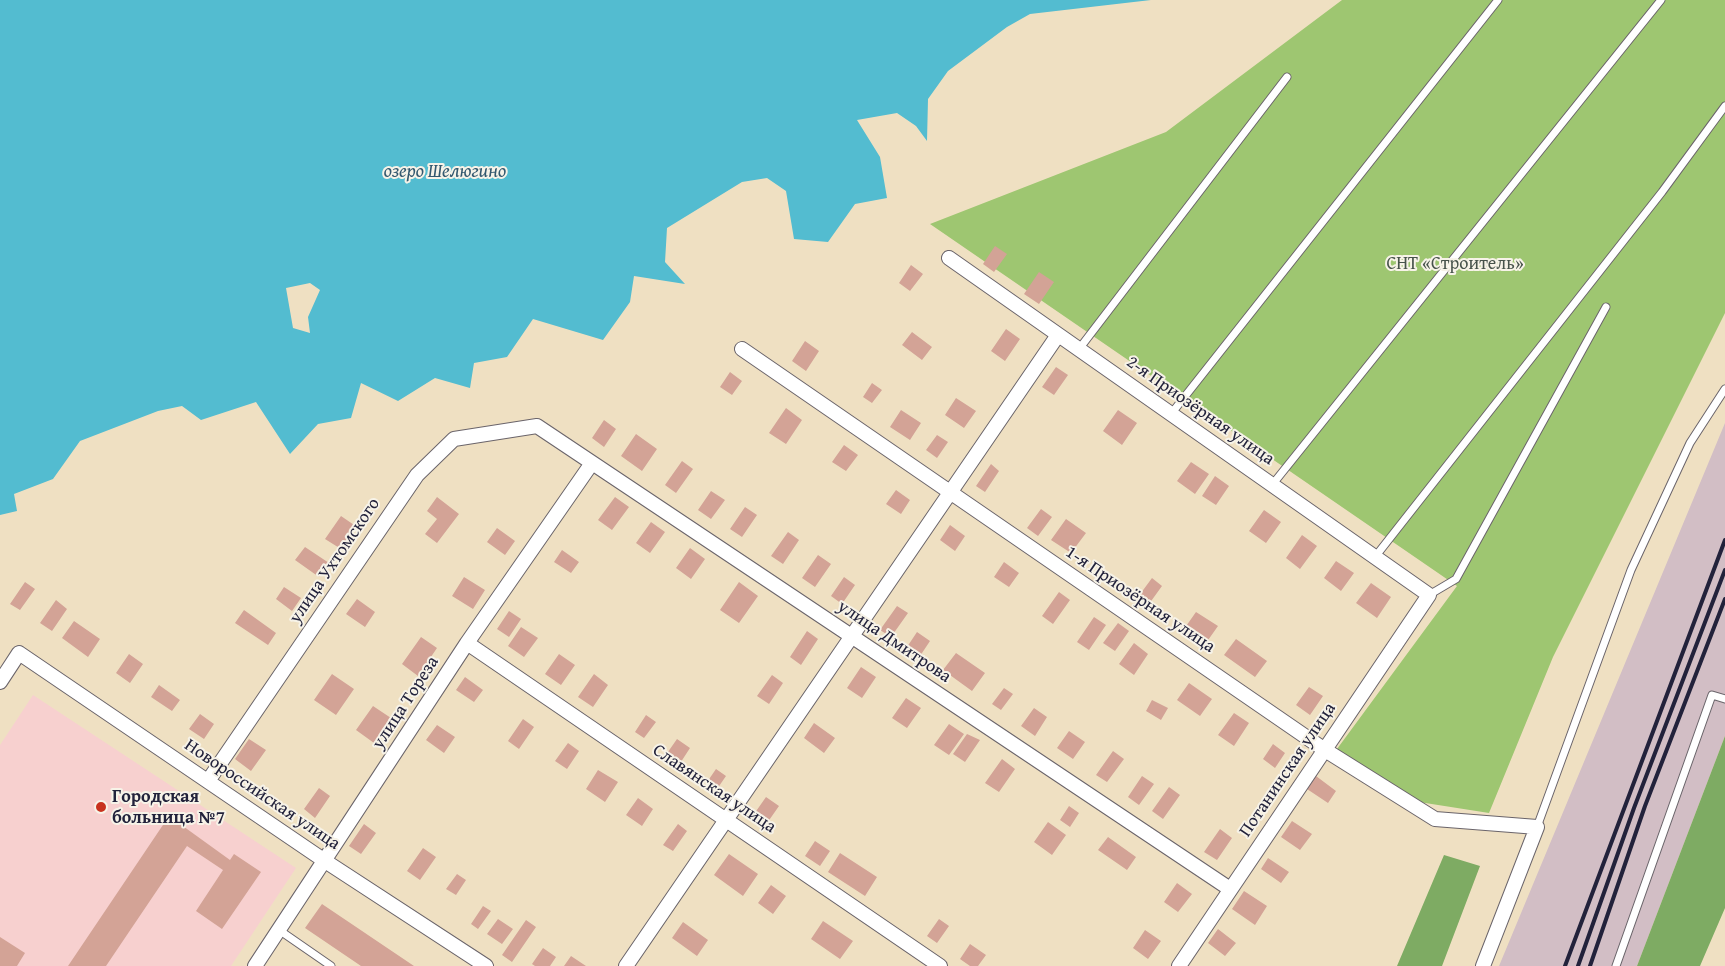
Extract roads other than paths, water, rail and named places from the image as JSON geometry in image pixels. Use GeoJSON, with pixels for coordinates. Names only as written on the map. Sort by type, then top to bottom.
{"type":"FeatureCollection","features":[{"type":"Feature","properties":{"kind":"street","name":"2-я Приозёрная улица"},"geometry":{"type":"LineString","coordinates":[[949,258],[1429,595]]}},
{"type":"Feature","properties":{"kind":"street"},"geometry":{"type":"LineString","coordinates":[[626,966],[1058,335]]}},
{"type":"Feature","properties":{"kind":"street","name":"1-я Приозёрная улица"},"geometry":{"type":"LineString","coordinates":[[742,349],[1325,750],[1435,819],[1537,827]]}},
{"type":"Feature","properties":{"kind":"street","name":"улица Дмитрова"},"geometry":{"type":"LineString","coordinates":[[537,426],[1230,889]]}},
{"type":"Feature","properties":{"kind":"street","name":"улица Ухтомского"},"geometry":{"type":"LineString","coordinates":[[208,781],[417,475],[454,439],[537,426]]}},
{"type":"Feature","properties":{"kind":"street","name":"улица Тореза"},"geometry":{"type":"LineString","coordinates":[[255,966],[467,643],[592,462]]}},
{"type":"Feature","properties":{"kind":"street","name":"Потанинская улица"},"geometry":{"type":"LineString","coordinates":[[1179,966],[1429,595]]}},
{"type":"Feature","properties":{"kind":"street","name":"Славянская улица"},"geometry":{"type":"LineString","coordinates":[[467,643],[940,966]]}},
{"type":"Feature","properties":{"kind":"street","name":"Новороссийская улица"},"geometry":{"type":"LineString","coordinates":[[0,682],[19,653],[325,861],[486,966]]}},
{"type":"Feature","properties":{"kind":"street"},"geometry":{"type":"LineString","coordinates":[[1483,966],[1537,827]]}},
{"type":"Feature","properties":{"kind":"lane"},"geometry":{"type":"LineString","coordinates":[[1171,414],[1498,0]]}},
{"type":"Feature","properties":{"kind":"lane"},"geometry":{"type":"LineString","coordinates":[[1272,485],[1662,0]]}},
{"type":"Feature","properties":{"kind":"lane"},"geometry":{"type":"LineString","coordinates":[[1079,349],[1287,76]]}},
{"type":"Feature","properties":{"kind":"lane"},"geometry":{"type":"LineString","coordinates":[[1375,557],[1656,200],[1725,106]]}},
{"type":"Feature","properties":{"kind":"lane"},"geometry":{"type":"LineString","coordinates":[[1429,595],[1456,579],[1606,307]]}},
{"type":"Feature","properties":{"kind":"lane"},"geometry":{"type":"LineString","coordinates":[[1537,827],[1631,570],[1690,443],[1725,389]]}},
{"type":"Feature","properties":{"kind":"lane"},"geometry":{"type":"LineString","coordinates":[[1616,966],[1712,695],[1725,699]]}},
{"type":"Feature","properties":{"kind":"lane"},"geometry":{"type":"LineString","coordinates":[[279,930],[331,966]]}},
{"type":"Feature","properties":{"kind":"water","name":"озеро Шелюгино"},"geometry":{"type":"Polygon","coordinates":[[[0,0],[1151,0],[1030,14],[1007,27],[948,71],[928,99],[927,141],[916,126],[897,113],[857,120],[880,157],[887,198],[855,204],[828,242],[794,239],[786,191],[767,178],[742,182],[667,228],[665,262],[685,284],[634,276],[630,302],[603,340],[533,319],[507,357],[474,363],[470,388],[435,378],[398,401],[361,383],[351,418],[318,424],[290,454],[256,402],[201,420],[182,406],[158,411],[80,441],[53,479],[14,494],[17,511],[0,515],[0,0]],[[310,283],[286,288],[293,328],[310,333],[308,317],[320,290],[310,283]]]}},
{"type":"Feature","properties":{"kind":"railway"},"geometry":{"type":"LineString","coordinates":[[1565,966],[1725,540]]}},
{"type":"Feature","properties":{"kind":"railway"},"geometry":{"type":"LineString","coordinates":[[1578,966],[1634,808],[1725,570]]}},
{"type":"Feature","properties":{"kind":"railway"},"geometry":{"type":"LineString","coordinates":[[1590,966],[1645,806],[1725,599]]}},
{"type":"Feature","properties":{"kind":"place","name":"Городская больница №7"},"geometry":{"type":"Point","coordinates":[101,807]}},
{"type":"Feature","properties":{"kind":"park label","name":"СНТ «Строитель»"},"geometry":{"type":"Point","coordinates":[1455,264]}}]}
